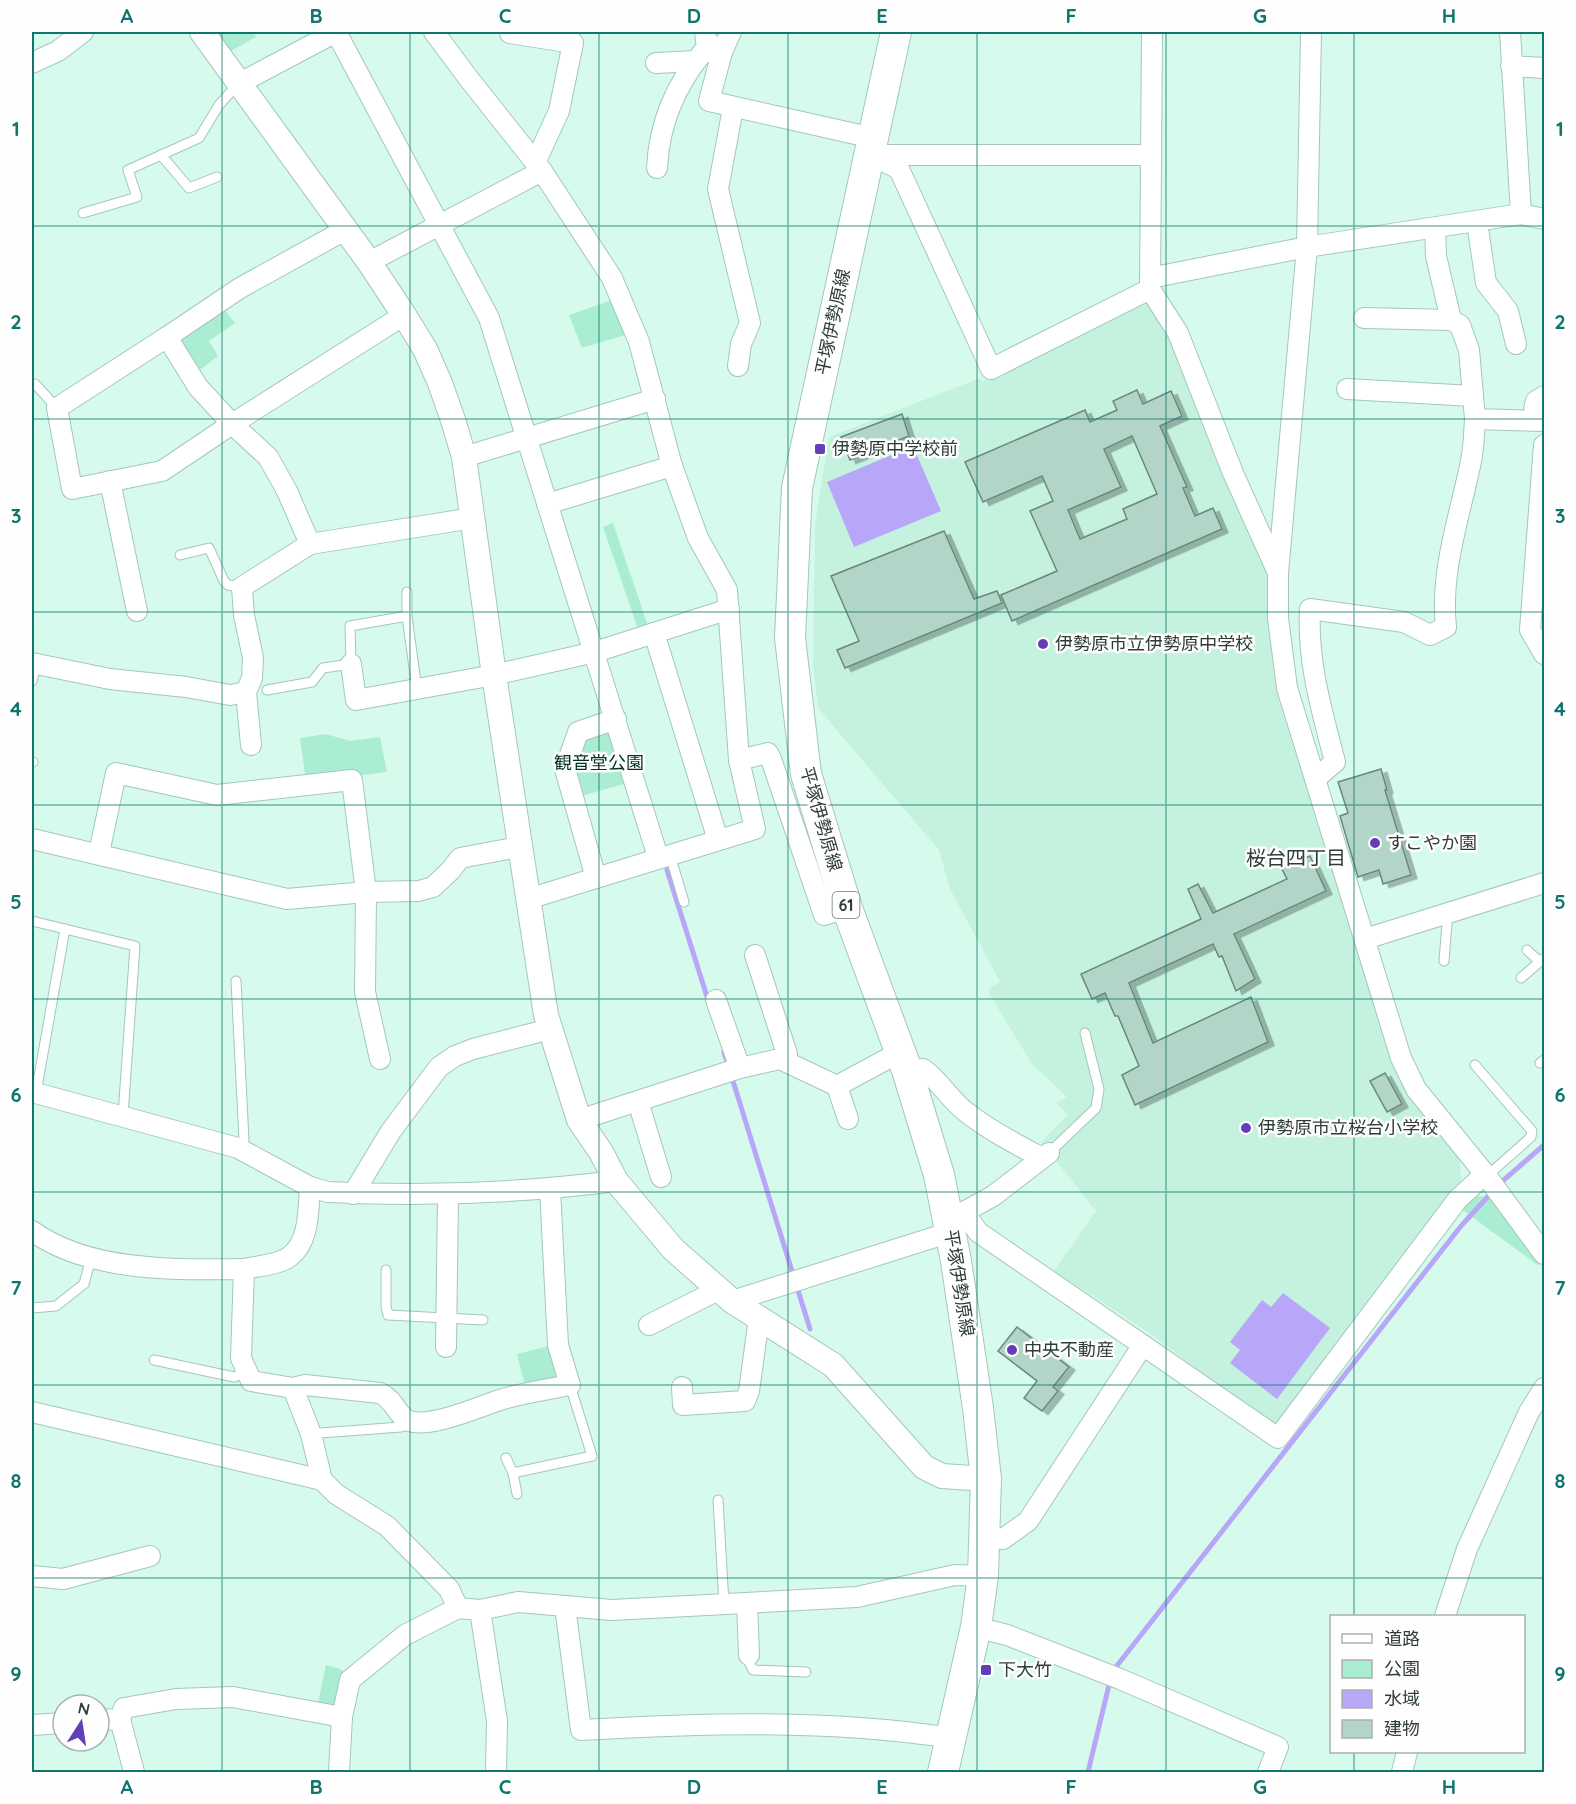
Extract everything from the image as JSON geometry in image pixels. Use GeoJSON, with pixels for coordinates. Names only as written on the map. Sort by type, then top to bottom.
{"type":"FeatureCollection","features":[{"type":"Feature","properties":{"kind":"main road","name":"平塚伊勢原線"},"geometry":{"type":"LineString","coordinates":[[896,32],[797,488],[790,638],[806,774],[847,908],[903,1061],[955,1220],[986,1479],[985,1538],[983,1576],[976,1627],[943,1773]]}},
{"type":"Feature","properties":{"kind":"street"},"geometry":{"type":"LineString","coordinates":[[32,63],[57,51],[83,32]]}},
{"type":"Feature","properties":{"kind":"street"},"geometry":{"type":"LineString","coordinates":[[202,32],[369,262],[425,349],[440,383],[464,457],[519,847],[550,1029],[579,1120],[601,1152],[616,1181],[673,1249],[726,1295],[833,1365],[924,1467],[942,1476],[986,1479]]}},
{"type":"Feature","properties":{"kind":"street"},"geometry":{"type":"LineString","coordinates":[[238,84],[336,32],[489,318],[616,719],[664,856]]}},
{"type":"Feature","properties":{"kind":"street"},"geometry":{"type":"LineString","coordinates":[[434,32],[539,167],[612,278],[639,342],[672,466],[698,538],[727,590],[739,760],[755,829],[528,899]]}},
{"type":"Feature","properties":{"kind":"street"},"geometry":{"type":"LineString","coordinates":[[705,32],[706,41],[722,52]]}},
{"type":"Feature","properties":{"kind":"street"},"geometry":{"type":"LineString","coordinates":[[731,32],[722,52],[709,101],[907,156],[1150,155]]}},
{"type":"Feature","properties":{"kind":"street"},"geometry":{"type":"LineString","coordinates":[[1152,32],[1150,283],[1178,333],[1233,473],[1278,573]]}},
{"type":"Feature","properties":{"kind":"street"},"geometry":{"type":"LineString","coordinates":[[1311,32],[1307,247],[1278,573],[1278,618],[1287,688],[1401,1058],[1416,1089],[1486,1175],[1545,1254]]}},
{"type":"Feature","properties":{"kind":"street"},"geometry":{"type":"LineString","coordinates":[[1510,32],[1521,214]]}},
{"type":"Feature","properties":{"kind":"street"},"geometry":{"type":"LineString","coordinates":[[369,262],[439,226],[539,167],[559,111],[573,43],[510,33]]}},
{"type":"Feature","properties":{"kind":"street"},"geometry":{"type":"LineString","coordinates":[[657,168],[658,142],[672,102],[703,52],[722,52]]}},
{"type":"Feature","properties":{"kind":"street"},"geometry":{"type":"LineString","coordinates":[[656,63],[696,61]]}},
{"type":"Feature","properties":{"kind":"street"},"geometry":{"type":"LineString","coordinates":[[1511,66],[1545,68]]}},
{"type":"Feature","properties":{"kind":"street"},"geometry":{"type":"LineString","coordinates":[[733,108],[718,189],[750,323],[741,344],[738,366]]}},
{"type":"Feature","properties":{"kind":"street"},"geometry":{"type":"LineString","coordinates":[[871,146],[899,169],[991,369],[1150,283],[1307,247],[1521,214],[1545,219]]}},
{"type":"Feature","properties":{"kind":"street"},"geometry":{"type":"LineString","coordinates":[[1477,222],[1486,283],[1518,312],[1516,344]]}},
{"type":"Feature","properties":{"kind":"street"},"geometry":{"type":"LineString","coordinates":[[1435,228],[1436,256],[1451,320]]}},
{"type":"Feature","properties":{"kind":"street"},"geometry":{"type":"LineString","coordinates":[[345,230],[240,288],[57,408],[72,489],[162,471],[404,315]]}},
{"type":"Feature","properties":{"kind":"street"},"geometry":{"type":"LineString","coordinates":[[1315,779],[1335,762],[1313,676],[1308,635],[1310,609],[1404,622],[1430,635],[1446,627],[1444,608],[1446,576],[1472,458],[1475,419],[1473,396],[1468,350],[1460,325],[1451,320],[1364,318]]}},
{"type":"Feature","properties":{"kind":"street"},"geometry":{"type":"LineString","coordinates":[[167,337],[198,387],[232,424],[268,457],[287,491],[310,544]]}},
{"type":"Feature","properties":{"kind":"street"},"geometry":{"type":"LineString","coordinates":[[1347,389],[1366,399],[1473,396]]}},
{"type":"Feature","properties":{"kind":"street"},"geometry":{"type":"LineString","coordinates":[[1545,396],[1536,401],[1534,413],[1539,420],[1545,421]]}},
{"type":"Feature","properties":{"kind":"street"},"geometry":{"type":"LineString","coordinates":[[464,457],[655,399]]}},
{"type":"Feature","properties":{"kind":"street"},"geometry":{"type":"LineString","coordinates":[[1475,419],[1545,421]]}},
{"type":"Feature","properties":{"kind":"street"},"geometry":{"type":"LineString","coordinates":[[1545,445],[1530,630],[1545,654]]}},
{"type":"Feature","properties":{"kind":"street"},"geometry":{"type":"LineString","coordinates":[[547,504],[672,466]]}},
{"type":"Feature","properties":{"kind":"street"},"geometry":{"type":"LineString","coordinates":[[110,481],[125,576],[134,608]]}},
{"type":"Feature","properties":{"kind":"street"},"geometry":{"type":"LineString","coordinates":[[251,745],[246,692],[252,678],[253,658],[244,615],[242,587],[310,544],[473,518]]}},
{"type":"Feature","properties":{"kind":"street"},"geometry":{"type":"LineString","coordinates":[[351,664],[356,700],[494,675],[595,652],[729,609]]}},
{"type":"Feature","properties":{"kind":"street"},"geometry":{"type":"LineString","coordinates":[[654,633],[718,840]]}},
{"type":"Feature","properties":{"kind":"street"},"geometry":{"type":"LineString","coordinates":[[33,670],[186,687],[230,695],[246,692]]}},
{"type":"Feature","properties":{"kind":"street"},"geometry":{"type":"LineString","coordinates":[[596,878],[565,769],[578,732],[616,719]]}},
{"type":"Feature","properties":{"kind":"street"},"geometry":{"type":"LineString","coordinates":[[739,760],[768,753],[824,915],[847,908]]}},
{"type":"Feature","properties":{"kind":"street"},"geometry":{"type":"LineString","coordinates":[[99,853],[116,773],[217,795],[352,780],[366,892],[365,992],[380,1059]]}},
{"type":"Feature","properties":{"kind":"street"},"geometry":{"type":"LineString","coordinates":[[32,839],[287,899],[366,892],[418,891],[433,887],[460,858],[519,847]]}},
{"type":"Feature","properties":{"kind":"street"},"geometry":{"type":"LineString","coordinates":[[1365,939],[1545,883]]}},
{"type":"Feature","properties":{"kind":"street"},"geometry":{"type":"LineString","coordinates":[[755,955],[787,1054],[785,1061]]}},
{"type":"Feature","properties":{"kind":"street"},"geometry":{"type":"LineString","coordinates":[[716,1000],[740,1068]]}},
{"type":"Feature","properties":{"kind":"street"},"geometry":{"type":"LineString","coordinates":[[353,1194],[391,1131],[439,1067],[455,1056],[473,1049],[550,1029]]}},
{"type":"Feature","properties":{"kind":"street"},"geometry":{"type":"LineString","coordinates":[[579,1120],[740,1068],[780,1059],[837,1086],[848,1119]]}},
{"type":"Feature","properties":{"kind":"street"},"geometry":{"type":"LineString","coordinates":[[649,1325],[726,1295],[955,1220],[993,1196],[1046,1156],[1007,1139],[965,1111],[923,1069],[903,1061],[837,1086]]}},
{"type":"Feature","properties":{"kind":"street"},"geometry":{"type":"LineString","coordinates":[[34,1092],[238,1148],[310,1187],[328,1192],[448,1194],[550,1189],[616,1181]]}},
{"type":"Feature","properties":{"kind":"street"},"geometry":{"type":"LineString","coordinates":[[640,1101],[640,1108],[661,1177]]}},
{"type":"Feature","properties":{"kind":"street"},"geometry":{"type":"LineString","coordinates":[[955,1220],[978,1232],[1278,1438],[1458,1199],[1486,1175]]}},
{"type":"Feature","properties":{"kind":"street"},"geometry":{"type":"LineString","coordinates":[[32,1231],[44,1240],[84,1257],[183,1270],[244,1269],[289,1257],[304,1238],[310,1187]]}},
{"type":"Feature","properties":{"kind":"street"},"geometry":{"type":"LineString","coordinates":[[244,1269],[241,1358],[251,1382],[293,1388],[304,1385],[380,1393],[388,1396],[405,1420],[416,1423],[461,1415],[472,1403],[499,1400],[570,1385],[558,1345],[550,1189]]}},
{"type":"Feature","properties":{"kind":"street"},"geometry":{"type":"LineString","coordinates":[[446,1347],[448,1194]]}},
{"type":"Feature","properties":{"kind":"street"},"geometry":{"type":"LineString","coordinates":[[683,1401],[745,1401],[749,1391],[759,1318]]}},
{"type":"Feature","properties":{"kind":"street"},"geometry":{"type":"LineString","coordinates":[[985,1538],[1003,1539],[1028,1521],[1143,1345]]}},
{"type":"Feature","properties":{"kind":"street"},"geometry":{"type":"LineString","coordinates":[[293,1388],[311,1434],[322,1480],[336,1494],[387,1526],[449,1589],[458,1608]]}},
{"type":"Feature","properties":{"kind":"street"},"geometry":{"type":"LineString","coordinates":[[1446,1615],[1467,1549],[1529,1412],[1545,1388]]}},
{"type":"Feature","properties":{"kind":"street"},"geometry":{"type":"LineString","coordinates":[[32,1412],[322,1480]]}},
{"type":"Feature","properties":{"kind":"street"},"geometry":{"type":"LineString","coordinates":[[32,1576],[63,1579],[150,1556]]}},
{"type":"Feature","properties":{"kind":"street"},"geometry":{"type":"LineString","coordinates":[[339,1773],[342,1717],[350,1680],[405,1635],[458,1608],[480,1610],[518,1602],[612,1610],[857,1597],[955,1575],[983,1576]]}},
{"type":"Feature","properties":{"kind":"street"},"geometry":{"type":"LineString","coordinates":[[747,1603],[749,1654]]}},
{"type":"Feature","properties":{"kind":"street"},"geometry":{"type":"LineString","coordinates":[[565,1606],[580,1730],[721,1724],[819,1725],[902,1730],[951,1738]]}},
{"type":"Feature","properties":{"kind":"street"},"geometry":{"type":"LineString","coordinates":[[480,1610],[497,1722],[496,1773]]}},
{"type":"Feature","properties":{"kind":"street"},"geometry":{"type":"LineString","coordinates":[[976,1627],[1007,1635],[1120,1679],[1278,1747],[1268,1773]]}},
{"type":"Feature","properties":{"kind":"street"},"geometry":{"type":"LineString","coordinates":[[134,1773],[120,1719],[124,1708],[176,1699],[233,1696],[342,1717]]}},
{"type":"Feature","properties":{"kind":"street"},"geometry":{"type":"LineString","coordinates":[[111,1719],[120,1719]]}},
{"type":"Feature","properties":{"kind":"street"},"geometry":{"type":"LineString","coordinates":[[32,1725],[51,1724]]}},
{"type":"Feature","properties":{"kind":"street"},"geometry":{"type":"LineString","coordinates":[[1402,1773],[1407,1753]]}},
{"type":"Feature","properties":{"kind":"lane"},"geometry":{"type":"LineString","coordinates":[[83,213],[137,197],[128,170],[199,138],[219,105],[238,84]]}},
{"type":"Feature","properties":{"kind":"lane"},"geometry":{"type":"LineString","coordinates":[[160,155],[189,188],[217,177]]}},
{"type":"Feature","properties":{"kind":"lane"},"geometry":{"type":"LineString","coordinates":[[32,384],[57,408]]}},
{"type":"Feature","properties":{"kind":"lane"},"geometry":{"type":"LineString","coordinates":[[180,555],[209,548],[224,581],[228,585],[242,587]]}},
{"type":"Feature","properties":{"kind":"lane"},"geometry":{"type":"LineString","coordinates":[[406,592],[417,690]]}},
{"type":"Feature","properties":{"kind":"lane"},"geometry":{"type":"LineString","coordinates":[[267,690],[312,682],[323,668],[351,664],[350,626],[407,616]]}},
{"type":"Feature","properties":{"kind":"lane"},"geometry":{"type":"LineString","coordinates":[[664,856],[684,902]]}},
{"type":"Feature","properties":{"kind":"lane"},"geometry":{"type":"LineString","coordinates":[[1444,914],[1446,923],[1444,961]]}},
{"type":"Feature","properties":{"kind":"lane"},"geometry":{"type":"LineString","coordinates":[[32,921],[135,946],[123,1115]]}},
{"type":"Feature","properties":{"kind":"lane"},"geometry":{"type":"LineString","coordinates":[[34,1092],[64,929]]}},
{"type":"Feature","properties":{"kind":"lane"},"geometry":{"type":"LineString","coordinates":[[1521,978],[1542,960],[1527,950]]}},
{"type":"Feature","properties":{"kind":"lane"},"geometry":{"type":"LineString","coordinates":[[236,981],[244,1140],[238,1148]]}},
{"type":"Feature","properties":{"kind":"lane"},"geometry":{"type":"LineString","coordinates":[[1046,1156],[1096,1108],[1099,1089],[1085,1033]]}},
{"type":"Feature","properties":{"kind":"lane"},"geometry":{"type":"LineString","coordinates":[[1475,1065],[1532,1131],[1531,1137],[1486,1175]]}},
{"type":"Feature","properties":{"kind":"lane"},"geometry":{"type":"LineString","coordinates":[[32,1308],[56,1306],[84,1284],[91,1258]]}},
{"type":"Feature","properties":{"kind":"lane"},"geometry":{"type":"LineString","coordinates":[[386,1270],[388,1315],[483,1320]]}},
{"type":"Feature","properties":{"kind":"lane"},"geometry":{"type":"LineString","coordinates":[[154,1360],[234,1377],[247,1372]]}},
{"type":"Feature","properties":{"kind":"lane"},"geometry":{"type":"LineString","coordinates":[[513,1473],[592,1456],[570,1385]]}},
{"type":"Feature","properties":{"kind":"lane"},"geometry":{"type":"LineString","coordinates":[[320,1433],[401,1427],[416,1423]]}},
{"type":"Feature","properties":{"kind":"lane"},"geometry":{"type":"LineString","coordinates":[[506,1458],[513,1473],[517,1494]]}},
{"type":"Feature","properties":{"kind":"lane"},"geometry":{"type":"LineString","coordinates":[[718,1500],[724,1604]]}},
{"type":"Feature","properties":{"kind":"lane"},"geometry":{"type":"LineString","coordinates":[[749,1654],[753,1670],[806,1672]]}},
{"type":"Feature","properties":{"kind":"shaded area"},"geometry":{"type":"Polygon","coordinates":[[[1145,299],[1169,328],[1272,574],[1271,621],[1279,701],[1398,1079],[1460,1158],[1461,1184],[1281,1421],[1269,1424],[1145,1330],[1054,1271],[1096,1211],[1041,1142],[1068,1115],[1056,1103],[1067,1097],[1032,1064],[990,995],[989,988],[1000,982],[950,889],[939,850],[818,708],[813,666],[815,524],[829,437],[980,378],[982,382],[1136,300],[1145,299]]]}},
{"type":"Feature","properties":{"kind":"green space"},"geometry":{"type":"Polygon","coordinates":[[[217,32],[253,32],[256,37],[229,52],[217,32]]]}},
{"type":"Feature","properties":{"kind":"green space"},"geometry":{"type":"Polygon","coordinates":[[[615,299],[629,334],[582,348],[569,315],[615,299]]]}},
{"type":"Feature","properties":{"kind":"green space"},"geometry":{"type":"Polygon","coordinates":[[[222,306],[235,323],[209,341],[218,356],[197,372],[178,337],[222,306]]]}},
{"type":"Feature","properties":{"kind":"green space"},"geometry":{"type":"Polygon","coordinates":[[[613,523],[648,626],[638,629],[603,527],[613,523]]]}},
{"type":"Feature","properties":{"kind":"green space","name":"観音堂公園"},"geometry":{"type":"Polygon","coordinates":[[[608,728],[631,782],[578,797],[570,772],[582,735],[608,728]]]}},
{"type":"Feature","properties":{"kind":"green space"},"geometry":{"type":"Polygon","coordinates":[[[326,734],[350,741],[380,737],[387,772],[306,782],[300,738],[326,734]]]}},
{"type":"Feature","properties":{"kind":"green space"},"geometry":{"type":"Polygon","coordinates":[[[1480,1196],[1493,1198],[1538,1260],[1539,1266],[1458,1208],[1468,1198],[1480,1196]]]}},
{"type":"Feature","properties":{"kind":"green space"},"geometry":{"type":"Polygon","coordinates":[[[553,1345],[561,1380],[526,1390],[517,1354],[553,1345]]]}},
{"type":"Feature","properties":{"kind":"green space"},"geometry":{"type":"Polygon","coordinates":[[[326,1665],[346,1673],[333,1711],[317,1707],[326,1665]]]}},
{"type":"Feature","properties":{"kind":"water"},"geometry":{"type":"Polygon","coordinates":[[[913,446],[941,511],[854,547],[827,482],[913,446]]]}},
{"type":"Feature","properties":{"kind":"water"},"geometry":{"type":"Polygon","coordinates":[[[1283,1293],[1330,1328],[1277,1399],[1230,1363],[1240,1350],[1230,1342],[1262,1300],[1271,1307],[1283,1293]]]}},
{"type":"Feature","properties":{"kind":"building"},"geometry":{"type":"Polygon","coordinates":[[[1137,390],[1143,404],[1171,391],[1182,416],[1160,426],[1187,487],[1183,488],[1195,516],[1213,508],[1222,529],[1012,621],[1001,595],[1057,571],[1030,511],[1053,501],[1042,476],[983,502],[965,462],[1085,410],[1090,422],[1117,410],[1113,401],[1137,390]],[[1132,436],[1104,449],[1121,487],[1068,510],[1080,539],[1127,519],[1123,509],[1157,494],[1132,436]]]}},
{"type":"Feature","properties":{"kind":"building"},"geometry":{"type":"Polygon","coordinates":[[[902,414],[909,436],[850,460],[841,437],[902,414]]]}},
{"type":"Feature","properties":{"kind":"building"},"geometry":{"type":"Polygon","coordinates":[[[944,531],[974,599],[997,591],[1002,603],[845,668],[837,650],[859,641],[831,576],[944,531]]]}},
{"type":"Feature","properties":{"kind":"building","name":"すこやか園"},"geometry":{"type":"Polygon","coordinates":[[[1381,769],[1387,790],[1385,790],[1411,875],[1383,884],[1379,870],[1358,877],[1340,816],[1348,813],[1338,782],[1381,769]]]}},
{"type":"Feature","properties":{"kind":"building"},"geometry":{"type":"Polygon","coordinates":[[[1310,856],[1326,891],[1234,934],[1255,979],[1236,991],[1222,956],[1219,957],[1213,944],[1129,983],[1153,1043],[1251,997],[1268,1042],[1135,1105],[1122,1075],[1139,1066],[1118,1016],[1115,1016],[1105,993],[1092,999],[1081,974],[1201,919],[1188,889],[1198,884],[1213,913],[1287,879],[1282,869],[1310,856]]]}},
{"type":"Feature","properties":{"kind":"building"},"geometry":{"type":"Polygon","coordinates":[[[1385,1073],[1402,1104],[1387,1112],[1370,1081],[1385,1073]]]}},
{"type":"Feature","properties":{"kind":"building"},"geometry":{"type":"Polygon","coordinates":[[[1017,1327],[1069,1367],[1053,1387],[1058,1391],[1042,1411],[1024,1398],[1037,1381],[998,1351],[1017,1327]]]}},
{"type":"Feature","properties":{"kind":"waterway"},"geometry":{"type":"LineString","coordinates":[[667,870],[709,1003]]}},
{"type":"Feature","properties":{"kind":"waterway"},"geometry":{"type":"LineString","coordinates":[[724,1052],[810,1329]]}},
{"type":"Feature","properties":{"kind":"waterway"},"geometry":{"type":"LineString","coordinates":[[1498,1185],[1544,1145]]}},
{"type":"Feature","properties":{"kind":"waterway"},"geometry":{"type":"LineString","coordinates":[[1112,1672],[1461,1226],[1492,1192]]}},
{"type":"Feature","properties":{"kind":"waterway"},"geometry":{"type":"LineString","coordinates":[[1088,1772],[1110,1681]]}},
{"type":"Feature","properties":{"kind":"place","name":"伊勢原中学校前"},"geometry":{"type":"Point","coordinates":[820,449]}},
{"type":"Feature","properties":{"kind":"place","name":"伊勢原市立伊勢原中学校"},"geometry":{"type":"Point","coordinates":[1043,644]}},
{"type":"Feature","properties":{"kind":"place","name":"すこやか園"},"geometry":{"type":"Point","coordinates":[1375,843]}},
{"type":"Feature","properties":{"kind":"place","name":"伊勢原市立桜台小学校"},"geometry":{"type":"Point","coordinates":[1246,1128]}},
{"type":"Feature","properties":{"kind":"place","name":"中央不動産"},"geometry":{"type":"Point","coordinates":[1012,1350]}},
{"type":"Feature","properties":{"kind":"place","name":"下大竹"},"geometry":{"type":"Point","coordinates":[986,1670]}},
{"type":"Feature","properties":{"kind":"district","name":"桜台四丁目"},"geometry":{"type":"Point","coordinates":[1296,858]}}]}
